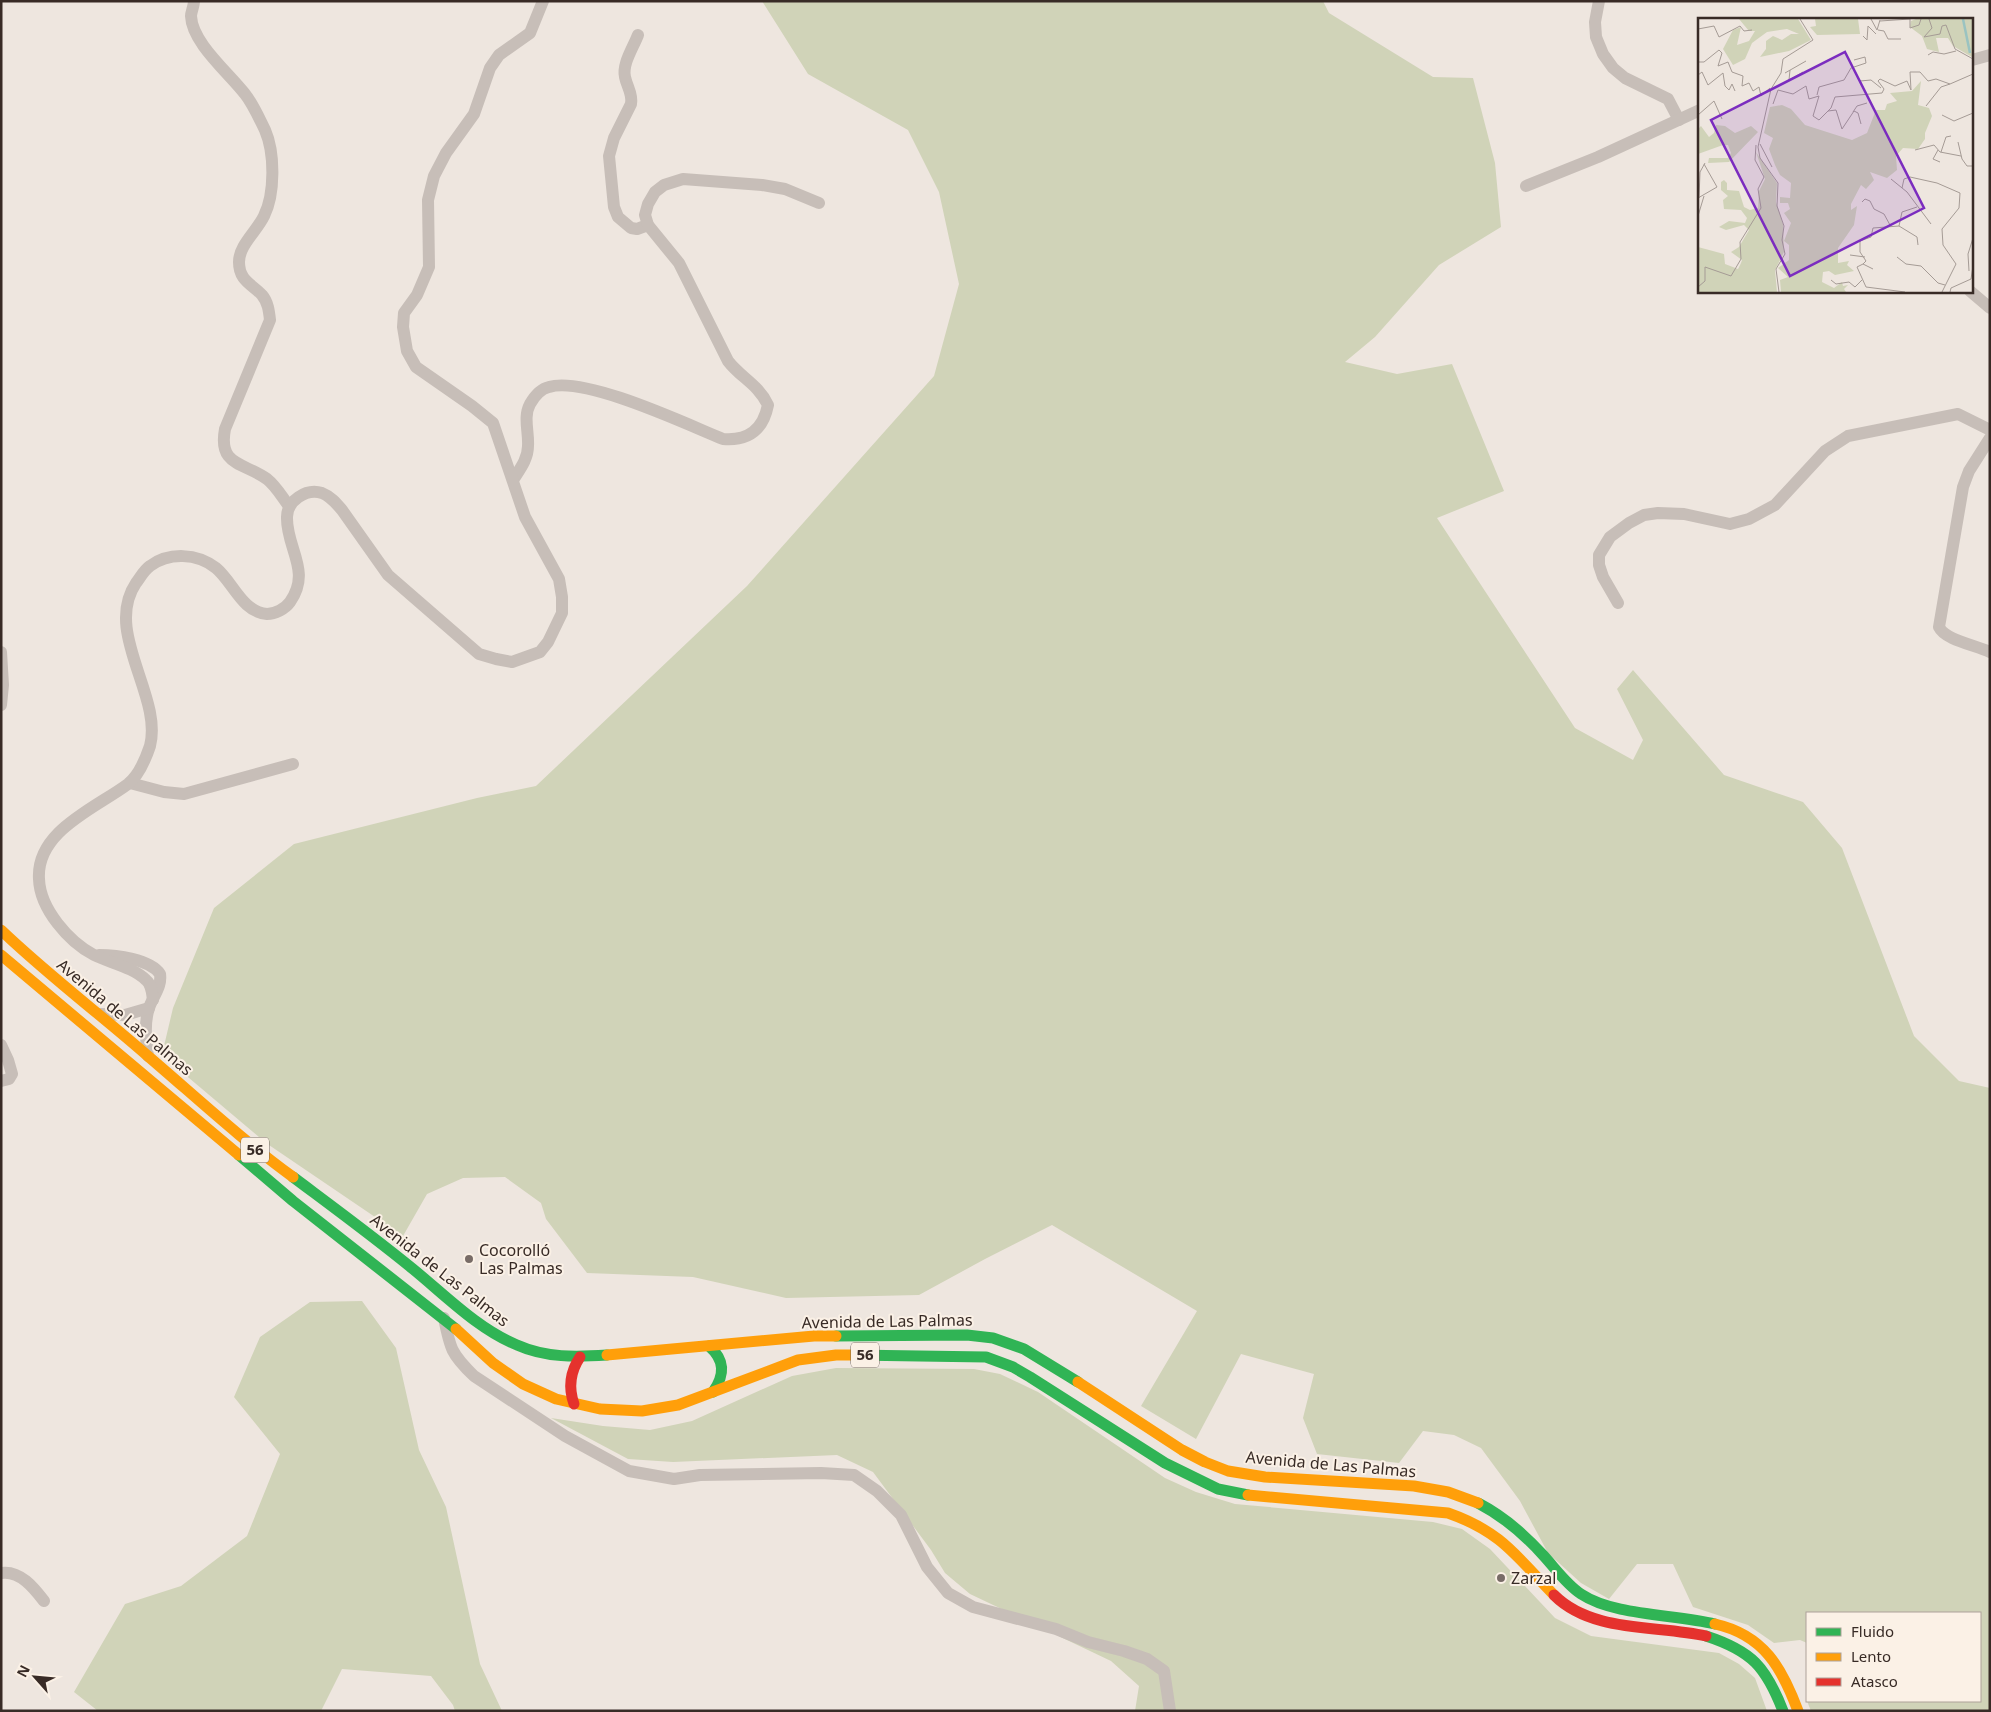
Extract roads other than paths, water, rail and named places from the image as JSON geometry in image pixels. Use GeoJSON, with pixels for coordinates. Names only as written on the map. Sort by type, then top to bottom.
{"type":"FeatureCollection","features":[{"type":"Feature","properties":{"kind":"main road","name":"Avenida de Las Palmas"},"geometry":{"type":"LineString","coordinates":[[1,930],[38,965],[100,1014],[253,1148],[376,1240],[483,1326],[500,1338],[524,1350],[547,1355],[580,1357],[814,1336],[967,1335],[993,1338],[1039,1357],[1176,1445],[1227,1470],[1249,1476],[1429,1488],[1482,1503],[1512,1523],[1530,1540],[1569,1584],[1583,1596],[1600,1604],[1623,1609],[1694,1618],[1732,1628],[1749,1636],[1760,1644],[1777,1662],[1798,1711]]}},
{"type":"Feature","properties":{"kind":"main road","name":"Avenida de Las Palmas"},"geometry":{"type":"LineString","coordinates":[[1,955],[293,1201],[444,1318],[508,1375],[540,1392],[574,1404],[600,1409],[642,1411],[678,1405],[798,1360],[816,1357],[846,1355],[986,1357],[1013,1367],[1165,1463],[1218,1489],[1259,1497],[1448,1513],[1476,1522],[1505,1542],[1560,1601],[1580,1614],[1610,1624],[1702,1634],[1718,1639],[1748,1654],[1770,1679],[1780,1698],[1783,1711]]}},
{"type":"Feature","properties":{"kind":"main road"},"geometry":{"type":"LineString","coordinates":[[709,1346],[721,1359],[723,1368],[722,1377],[713,1392]]}},
{"type":"Feature","properties":{"kind":"main road"},"geometry":{"type":"LineString","coordinates":[[574,1404],[571,1396],[570,1379],[580,1357]]}},
{"type":"Feature","properties":{"kind":"street"},"geometry":{"type":"LineString","coordinates":[[194,1],[191,17],[197,34],[207,50],[246,96],[266,132],[272,152],[271,200],[264,216],[241,251],[239,262],[241,273],[248,285],[262,295],[268,306],[270,320],[225,429],[222,441],[224,451],[233,460],[267,479],[276,487],[289,506]]}},
{"type":"Feature","properties":{"kind":"street"},"geometry":{"type":"LineString","coordinates":[[148,1056],[146,1032],[151,1004],[161,980],[157,970],[151,966],[116,955],[94,955],[78,945],[68,936],[48,908],[38,880],[40,867],[49,844],[59,832],[110,794],[130,783],[145,758],[150,744],[152,727],[130,644],[126,612],[133,587],[148,567],[164,559],[182,555],[216,568],[256,612],[270,614],[286,608],[295,594],[299,578],[298,563],[287,518],[289,506],[297,498],[308,493],[323,494],[334,501],[388,575],[480,654],[512,662],[540,652],[548,642],[562,613],[559,579],[525,517],[493,423],[416,367],[407,351],[404,320],[404,313],[416,295],[429,267],[428,200],[434,176],[446,153],[474,114],[490,68],[499,55],[530,33],[543,1]]}},
{"type":"Feature","properties":{"kind":"street"},"geometry":{"type":"LineString","coordinates":[[1599,1],[1595,22],[1596,37],[1613,68],[1625,78],[1668,99],[1678,120]]}},
{"type":"Feature","properties":{"kind":"street"},"geometry":{"type":"LineString","coordinates":[[638,35],[624,68],[632,98],[631,104],[614,138],[609,156],[614,207],[618,217],[631,228],[637,229],[648,225]]}},
{"type":"Feature","properties":{"kind":"street"},"geometry":{"type":"LineString","coordinates":[[1974,59],[1990,54]]}},
{"type":"Feature","properties":{"kind":"street"},"geometry":{"type":"LineString","coordinates":[[1526,186],[1698,111]]}},
{"type":"Feature","properties":{"kind":"street"},"geometry":{"type":"LineString","coordinates":[[513,480],[524,464],[528,446],[526,422],[528,406],[535,395],[548,387],[570,385],[621,398],[723,440],[735,440],[747,436],[761,425],[768,405],[762,394],[736,371],[728,361],[679,263],[648,225],[645,215],[646,209],[655,192],[664,185],[683,179],[762,185],[785,189],[819,203]]}},
{"type":"Feature","properties":{"kind":"street"},"geometry":{"type":"LineString","coordinates":[[1971,292],[1990,308]]}},
{"type":"Feature","properties":{"kind":"street"},"geometry":{"type":"LineString","coordinates":[[1618,603],[1603,577],[1599,565],[1599,555],[1610,537],[1644,515],[1658,513],[1684,514],[1730,524],[1749,519],[1775,505],[1825,451],[1848,436],[1958,414],[1990,430]]}},
{"type":"Feature","properties":{"kind":"street"},"geometry":{"type":"LineString","coordinates":[[1990,438],[1962,487],[1940,626],[1946,636],[1990,652]]}},
{"type":"Feature","properties":{"kind":"street"},"geometry":{"type":"LineString","coordinates":[[1,652],[3,685],[1,705]]}},
{"type":"Feature","properties":{"kind":"street"},"geometry":{"type":"LineString","coordinates":[[130,783],[184,794],[292,764]]}},
{"type":"Feature","properties":{"kind":"street"},"geometry":{"type":"LineString","coordinates":[[100,1014],[125,1015],[151,1004]]}},
{"type":"Feature","properties":{"kind":"street"},"geometry":{"type":"LineString","coordinates":[[1,1045],[12,1074],[9,1079],[1,1080]]}},
{"type":"Feature","properties":{"kind":"street"},"geometry":{"type":"LineString","coordinates":[[444,1318],[450,1348],[474,1376],[565,1436],[629,1471],[674,1479],[700,1475],[820,1473],[854,1475],[877,1491],[901,1515],[927,1567],[948,1593],[973,1607],[1056,1629],[1088,1642],[1124,1651],[1147,1660],[1164,1672],[1170,1711]]}},
{"type":"Feature","properties":{"kind":"street"},"geometry":{"type":"LineString","coordinates":[[1,1572],[7,1572],[30,1582],[44,1601]]}},
{"type":"Feature","properties":{"kind":"place","name":"Cocorolló Las Palmas"},"geometry":{"type":"Point","coordinates":[469,1259]}},
{"type":"Feature","properties":{"kind":"place","name":"Zarzal"},"geometry":{"type":"Point","coordinates":[1501,1578]}}]}
